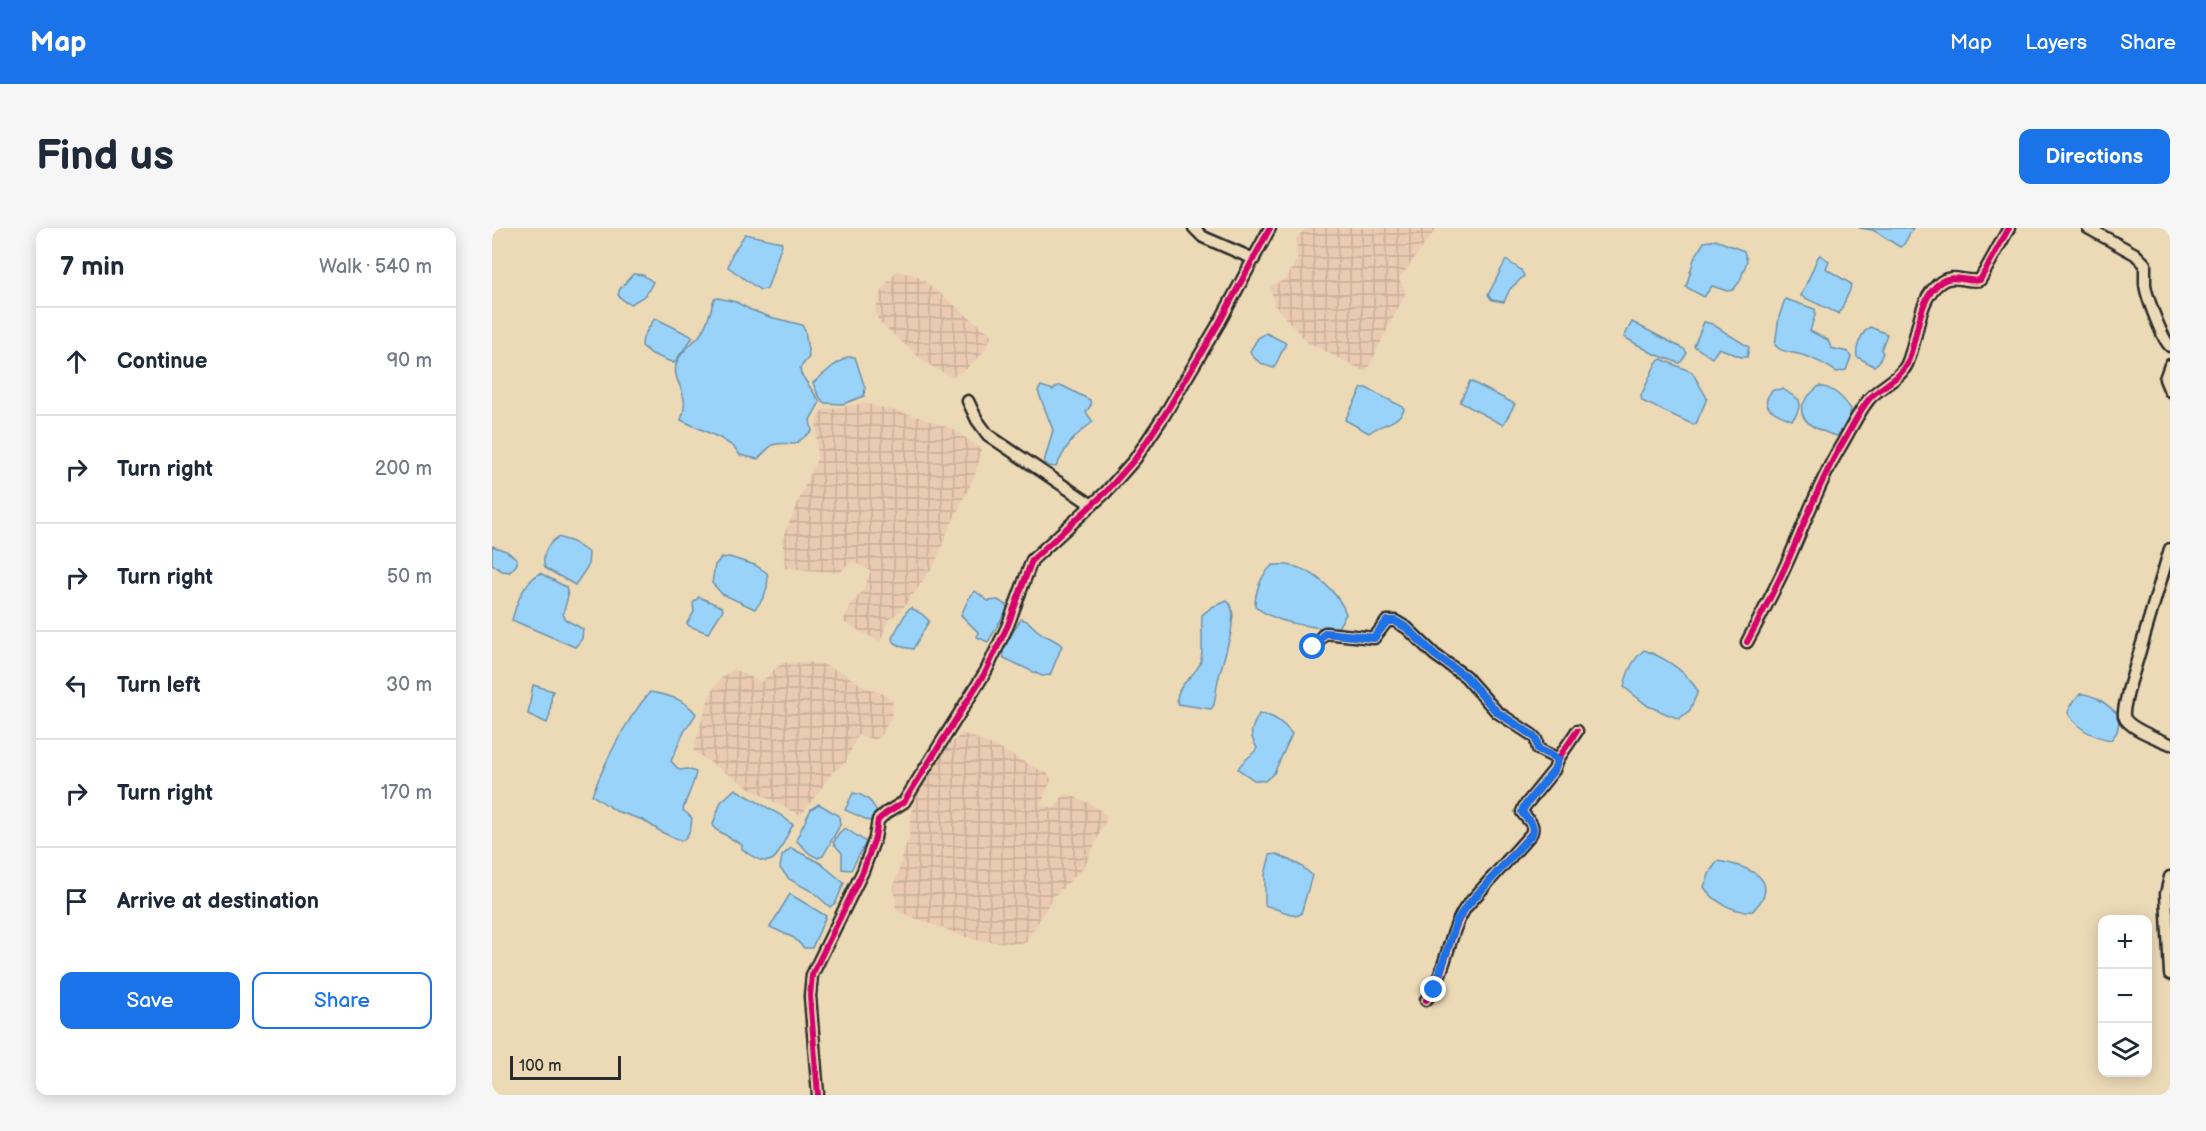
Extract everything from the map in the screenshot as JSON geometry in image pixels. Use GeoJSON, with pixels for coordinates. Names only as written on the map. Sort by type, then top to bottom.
{"type":"FeatureCollection","features":[{"type":"Feature","properties":{"kind":"street"},"geometry":{"type":"LineString","coordinates":[[1194,228],[1203,237],[1254,259]]}},
{"type":"Feature","properties":{"kind":"street"},"geometry":{"type":"LineString","coordinates":[[818,1095],[810,996],[812,975],[863,871],[879,820],[904,802],[986,671],[1008,625],[1032,560],[1092,505],[1135,459],[1165,414],[1270,228]]}},
{"type":"Feature","properties":{"kind":"street"},"geometry":{"type":"LineString","coordinates":[[1748,642],[1786,565],[1817,490],[1840,448],[1869,398],[1903,371],[1931,289],[1943,280],[1953,277],[1972,282],[1980,280],[2009,228]]}},
{"type":"Feature","properties":{"kind":"street"},"geometry":{"type":"LineString","coordinates":[[2088,228],[2135,254],[2145,264],[2145,285],[2160,329],[2170,346]]}},
{"type":"Feature","properties":{"kind":"street"},"geometry":{"type":"LineString","coordinates":[[2170,365],[2165,379],[2170,391]]}},
{"type":"Feature","properties":{"kind":"street"},"geometry":{"type":"LineString","coordinates":[[968,401],[977,420],[988,435],[1092,505]]}},
{"type":"Feature","properties":{"kind":"street"},"geometry":{"type":"LineString","coordinates":[[2170,549],[2128,691],[2124,715],[2127,722],[2170,744]]}},
{"type":"Feature","properties":{"kind":"street"},"geometry":{"type":"LineString","coordinates":[[1313,647],[1325,633],[1374,638],[1387,621],[1395,621],[1407,628],[1435,655],[1465,676],[1497,712],[1532,735],[1536,739],[1538,749],[1558,759]]}},
{"type":"Feature","properties":{"kind":"street"},"geometry":{"type":"LineString","coordinates":[[1426,1000],[1434,990],[1457,920],[1532,834],[1534,829],[1532,824],[1522,812],[1524,807],[1554,770],[1558,759],[1577,731]]}},
{"type":"Feature","properties":{"kind":"street"},"geometry":{"type":"LineString","coordinates":[[2170,878],[2166,894],[2170,974]]}},
{"type":"Feature","properties":{"kind":"shaded area"},"geometry":{"type":"Polygon","coordinates":[[[1306,228],[1437,228],[1399,279],[1406,292],[1366,372],[1307,342],[1274,305],[1270,286],[1287,279],[1297,259],[1296,239],[1306,228]]]}},
{"type":"Feature","properties":{"kind":"shaded area"},"geometry":{"type":"Polygon","coordinates":[[[896,271],[915,275],[924,281],[992,335],[984,352],[965,370],[951,377],[926,363],[879,322],[875,311],[883,289],[896,271]]]}},
{"type":"Feature","properties":{"kind":"shaded area"},"geometry":{"type":"Polygon","coordinates":[[[864,403],[916,416],[953,429],[982,450],[975,475],[945,537],[934,566],[901,611],[888,620],[880,642],[843,622],[852,602],[863,591],[871,571],[854,562],[849,563],[840,573],[785,568],[782,539],[817,458],[816,423],[822,410],[864,403]]]}},
{"type":"Feature","properties":{"kind":"shaded area"},"geometry":{"type":"Polygon","coordinates":[[[782,663],[821,664],[843,673],[865,687],[886,695],[893,702],[891,717],[882,735],[875,740],[858,735],[845,764],[833,772],[801,816],[754,791],[693,751],[709,697],[719,680],[733,669],[761,682],[782,663]]]}},
{"type":"Feature","properties":{"kind":"shaded area"},"geometry":{"type":"Polygon","coordinates":[[[962,733],[992,745],[1048,774],[1051,780],[1041,805],[1055,808],[1065,793],[1091,804],[1108,816],[1084,868],[1053,897],[1025,944],[974,940],[896,911],[894,886],[909,835],[912,804],[940,755],[962,733]]]}},
{"type":"Feature","properties":{"kind":"water"},"geometry":{"type":"Polygon","coordinates":[[[1859,228],[1913,228],[1900,247],[1873,230],[1859,228]]]}},
{"type":"Feature","properties":{"kind":"water"},"geometry":{"type":"Polygon","coordinates":[[[745,234],[782,244],[767,289],[760,290],[728,267],[731,256],[745,234]]]}},
{"type":"Feature","properties":{"kind":"water"},"geometry":{"type":"Polygon","coordinates":[[[1716,240],[1744,251],[1747,261],[1740,281],[1733,290],[1727,291],[1712,286],[1704,297],[1686,287],[1694,259],[1704,242],[1716,240]]]}},
{"type":"Feature","properties":{"kind":"water"},"geometry":{"type":"Polygon","coordinates":[[[1820,255],[1829,261],[1826,268],[1828,270],[1851,284],[1839,314],[1801,296],[1820,255]]]}},
{"type":"Feature","properties":{"kind":"water"},"geometry":{"type":"Polygon","coordinates":[[[1506,260],[1521,270],[1524,276],[1510,289],[1504,302],[1492,300],[1488,295],[1506,260]]]}},
{"type":"Feature","properties":{"kind":"water"},"geometry":{"type":"Polygon","coordinates":[[[633,274],[643,275],[653,282],[646,295],[631,304],[618,295],[620,289],[633,274]]]}},
{"type":"Feature","properties":{"kind":"water"},"geometry":{"type":"Polygon","coordinates":[[[714,299],[736,302],[770,317],[802,325],[805,331],[809,357],[800,368],[801,374],[820,402],[810,420],[812,431],[795,444],[774,445],[758,459],[740,455],[734,447],[720,438],[681,420],[684,403],[676,365],[683,353],[700,335],[714,299]]]}},
{"type":"Feature","properties":{"kind":"water"},"geometry":{"type":"Polygon","coordinates":[[[1785,299],[1815,309],[1810,331],[1828,340],[1831,348],[1848,352],[1851,357],[1846,370],[1837,372],[1815,360],[1784,351],[1775,345],[1779,317],[1785,299]]]}},
{"type":"Feature","properties":{"kind":"water"},"geometry":{"type":"Polygon","coordinates":[[[655,318],[693,337],[674,363],[652,354],[642,346],[643,337],[655,318]]]}},
{"type":"Feature","properties":{"kind":"water"},"geometry":{"type":"Polygon","coordinates":[[[1632,322],[1684,349],[1687,353],[1682,361],[1679,363],[1652,353],[1624,337],[1632,322]]]}},
{"type":"Feature","properties":{"kind":"water"},"geometry":{"type":"Polygon","coordinates":[[[1704,322],[1712,324],[1749,347],[1747,357],[1741,357],[1719,348],[1712,358],[1694,346],[1704,322]]]}},
{"type":"Feature","properties":{"kind":"water"},"geometry":{"type":"Polygon","coordinates":[[[1870,327],[1887,334],[1881,350],[1883,353],[1879,362],[1874,366],[1857,357],[1860,340],[1870,327]]]}},
{"type":"Feature","properties":{"kind":"water"},"geometry":{"type":"Polygon","coordinates":[[[1266,333],[1286,343],[1274,368],[1259,362],[1250,351],[1258,338],[1266,333]]]}},
{"type":"Feature","properties":{"kind":"water"},"geometry":{"type":"Polygon","coordinates":[[[847,357],[855,357],[865,388],[864,396],[843,404],[824,403],[813,383],[847,357]]]}},
{"type":"Feature","properties":{"kind":"water"},"geometry":{"type":"Polygon","coordinates":[[[1661,359],[1692,372],[1707,398],[1696,424],[1642,401],[1641,396],[1656,363],[1661,359]]]}},
{"type":"Feature","properties":{"kind":"water"},"geometry":{"type":"Polygon","coordinates":[[[1470,381],[1515,404],[1503,425],[1460,402],[1470,381]]]}},
{"type":"Feature","properties":{"kind":"water"},"geometry":{"type":"Polygon","coordinates":[[[1041,386],[1053,390],[1057,386],[1063,386],[1090,400],[1091,405],[1086,412],[1093,422],[1071,442],[1056,467],[1044,462],[1053,430],[1038,391],[1041,386]]]}},
{"type":"Feature","properties":{"kind":"water"},"geometry":{"type":"Polygon","coordinates":[[[1819,386],[1837,394],[1851,409],[1848,423],[1837,436],[1814,427],[1803,417],[1802,406],[1808,396],[1819,386]]]}},
{"type":"Feature","properties":{"kind":"water"},"geometry":{"type":"Polygon","coordinates":[[[1362,388],[1403,407],[1401,415],[1369,433],[1345,420],[1362,388]]]}},
{"type":"Feature","properties":{"kind":"water"},"geometry":{"type":"Polygon","coordinates":[[[1783,389],[1799,400],[1800,405],[1792,420],[1774,412],[1767,405],[1768,396],[1773,390],[1783,389]]]}},
{"type":"Feature","properties":{"kind":"water"},"geometry":{"type":"Polygon","coordinates":[[[558,537],[573,542],[589,553],[588,566],[575,585],[545,568],[546,550],[558,537]]]}},
{"type":"Feature","properties":{"kind":"water"},"geometry":{"type":"Polygon","coordinates":[[[492,546],[506,551],[517,559],[517,564],[510,572],[502,571],[492,564],[492,546]]]}},
{"type":"Feature","properties":{"kind":"water"},"geometry":{"type":"Polygon","coordinates":[[[729,557],[755,565],[767,573],[766,592],[755,609],[722,594],[712,583],[715,565],[721,558],[729,557]]]}},
{"type":"Feature","properties":{"kind":"water"},"geometry":{"type":"Polygon","coordinates":[[[1273,565],[1300,568],[1325,584],[1338,598],[1346,614],[1339,626],[1333,630],[1292,623],[1272,617],[1255,606],[1260,584],[1265,573],[1273,565]]]}},
{"type":"Feature","properties":{"kind":"water"},"geometry":{"type":"Polygon","coordinates":[[[540,573],[566,587],[568,596],[563,614],[566,620],[583,629],[582,639],[575,647],[512,620],[516,606],[529,582],[540,573]]]}},
{"type":"Feature","properties":{"kind":"water"},"geometry":{"type":"Polygon","coordinates":[[[975,591],[988,601],[998,600],[1006,605],[1007,609],[988,642],[977,637],[979,633],[961,615],[975,591]]]}},
{"type":"Feature","properties":{"kind":"water"},"geometry":{"type":"Polygon","coordinates":[[[699,597],[722,607],[723,610],[708,633],[689,626],[687,623],[694,612],[693,603],[699,597]]]}},
{"type":"Feature","properties":{"kind":"water"},"geometry":{"type":"Polygon","coordinates":[[[1227,601],[1233,614],[1231,633],[1218,680],[1214,705],[1211,709],[1178,704],[1178,693],[1200,664],[1202,615],[1212,607],[1227,601]]]}},
{"type":"Feature","properties":{"kind":"water"},"geometry":{"type":"Polygon","coordinates":[[[911,608],[929,621],[913,649],[902,647],[892,638],[911,608]]]}},
{"type":"Feature","properties":{"kind":"water"},"geometry":{"type":"Polygon","coordinates":[[[1021,619],[1062,646],[1050,675],[1042,676],[1004,658],[1002,650],[1021,619]]]}},
{"type":"Feature","properties":{"kind":"water"},"geometry":{"type":"Polygon","coordinates":[[[1644,650],[1675,666],[1698,691],[1690,710],[1679,719],[1648,706],[1624,687],[1631,667],[1644,650]]]}},
{"type":"Feature","properties":{"kind":"water"},"geometry":{"type":"Polygon","coordinates":[[[533,685],[553,691],[547,723],[528,714],[533,685]]]}},
{"type":"Feature","properties":{"kind":"water"},"geometry":{"type":"Polygon","coordinates":[[[650,692],[681,701],[696,714],[684,732],[671,761],[679,770],[687,769],[696,772],[683,810],[692,818],[691,825],[682,841],[663,833],[643,820],[616,811],[592,795],[617,741],[650,692]]]}},
{"type":"Feature","properties":{"kind":"water"},"geometry":{"type":"Polygon","coordinates":[[[2080,694],[2097,698],[2120,716],[2117,732],[2111,740],[2086,731],[2072,719],[2068,713],[2071,704],[2080,694]]]}},
{"type":"Feature","properties":{"kind":"water"},"geometry":{"type":"Polygon","coordinates":[[[1259,714],[1278,720],[1292,734],[1274,773],[1265,781],[1254,780],[1238,769],[1257,748],[1252,738],[1252,731],[1259,714]]]}},
{"type":"Feature","properties":{"kind":"water"},"geometry":{"type":"Polygon","coordinates":[[[735,789],[782,816],[793,825],[779,851],[770,861],[754,857],[742,849],[742,845],[715,829],[713,824],[721,802],[735,789]]]}},
{"type":"Feature","properties":{"kind":"water"},"geometry":{"type":"Polygon","coordinates":[[[853,793],[866,798],[875,808],[878,817],[872,822],[845,810],[853,793]]]}},
{"type":"Feature","properties":{"kind":"water"},"geometry":{"type":"Polygon","coordinates":[[[819,804],[839,816],[840,825],[823,856],[818,858],[810,854],[796,840],[811,809],[819,804]]]}},
{"type":"Feature","properties":{"kind":"water"},"geometry":{"type":"Polygon","coordinates":[[[845,828],[866,842],[851,870],[842,869],[842,853],[833,843],[845,828]]]}},
{"type":"Feature","properties":{"kind":"water"},"geometry":{"type":"Polygon","coordinates":[[[791,848],[820,863],[844,883],[836,902],[830,907],[813,892],[789,879],[780,868],[782,856],[791,848]]]}},
{"type":"Feature","properties":{"kind":"water"},"geometry":{"type":"Polygon","coordinates":[[[1277,854],[1301,866],[1312,875],[1301,914],[1296,916],[1265,905],[1265,875],[1270,855],[1277,854]]]}},
{"type":"Feature","properties":{"kind":"water"},"geometry":{"type":"Polygon","coordinates":[[[1718,861],[1743,867],[1759,876],[1765,890],[1762,899],[1753,911],[1739,910],[1725,905],[1704,887],[1711,870],[1718,861]]]}},
{"type":"Feature","properties":{"kind":"water"},"geometry":{"type":"Polygon","coordinates":[[[790,894],[826,916],[812,948],[804,948],[794,938],[770,927],[790,894]]]}},
{"type":"Feature","properties":{"kind":"cycle path"},"geometry":{"type":"LineString","coordinates":[[818,1095],[810,996],[812,975],[863,871],[875,838],[878,820],[904,802],[986,671],[1008,625],[1032,560],[1106,492],[1135,459],[1165,414],[1219,323],[1270,228]]}},
{"type":"Feature","properties":{"kind":"cycle path"},"geometry":{"type":"LineString","coordinates":[[1747,642],[1780,578],[1825,475],[1858,416],[1870,398],[1900,374],[1907,364],[1927,298],[1933,289],[1946,279],[1980,280],[2009,228]]}},
{"type":"Feature","properties":{"kind":"cycle path"},"geometry":{"type":"LineString","coordinates":[[1313,647],[1325,633],[1374,638],[1387,621],[1395,621],[1407,628],[1435,655],[1465,676],[1497,712],[1532,735],[1536,739],[1538,749],[1558,759]]}},
{"type":"Feature","properties":{"kind":"cycle path"},"geometry":{"type":"LineString","coordinates":[[1426,1000],[1438,978],[1466,907],[1531,834],[1532,825],[1522,812],[1524,807],[1554,770],[1558,759],[1577,731]]}},
{"type":"Feature","properties":{"kind":"route"},"geometry":{"type":"LineString","coordinates":[[1313,647],[1325,633],[1374,638],[1387,621],[1395,621],[1407,628],[1435,655],[1465,676],[1497,712],[1532,735],[1536,739],[1538,749],[1558,759],[1554,770],[1532,795],[1522,812],[1532,824],[1534,829],[1532,834],[1457,920],[1434,990]]}}]}
